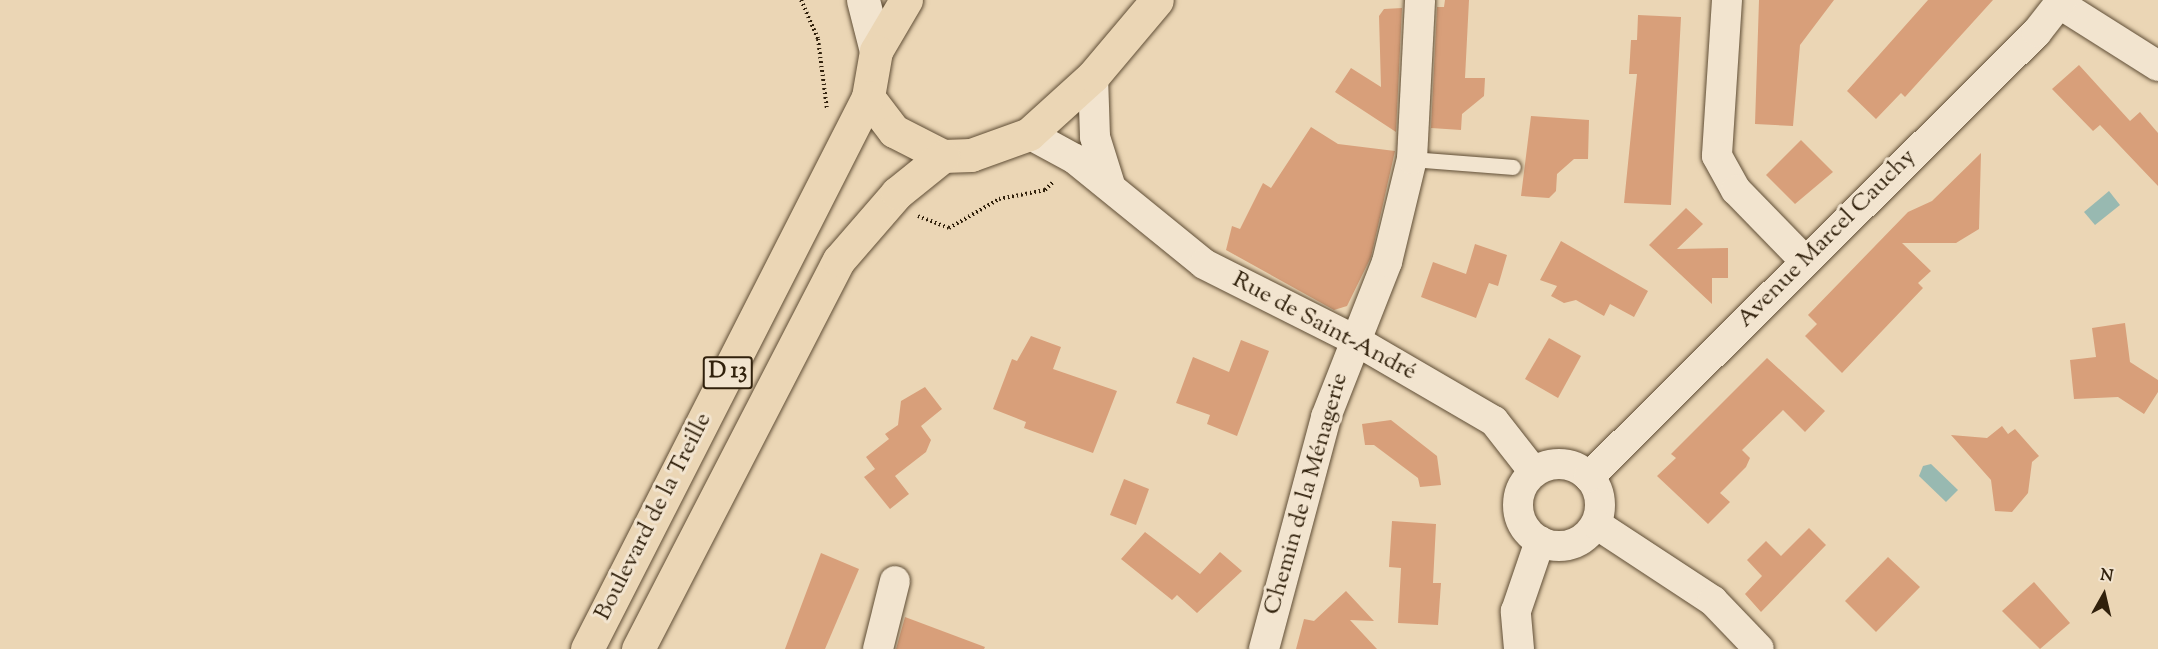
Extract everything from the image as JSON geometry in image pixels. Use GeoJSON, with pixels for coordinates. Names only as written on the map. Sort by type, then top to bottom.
{"type":"FeatureCollection","features":[{"type":"Feature","properties":{"kind":"main road"},"geometry":{"type":"LineString","coordinates":[[863,0],[876,51]]}},
{"type":"Feature","properties":{"kind":"main road"},"geometry":{"type":"LineString","coordinates":[[876,51],[906,0]]}},
{"type":"Feature","properties":{"kind":"main road"},"geometry":{"type":"LineString","coordinates":[[868,97],[894,131],[943,156],[990,150],[1029,134],[1093,76],[1157,0]]}},
{"type":"Feature","properties":{"kind":"main road","name":"Boulevard de la Treille"},"geometry":{"type":"LineString","coordinates":[[587,649],[868,97],[876,51]]}},
{"type":"Feature","properties":{"kind":"main road","name":"Boulevard de la Treille"},"geometry":{"type":"LineString","coordinates":[[638,649],[839,260],[897,193],[943,156]]}},
{"type":"Feature","properties":{"kind":"street","name":"Chemin de la Ménagerie"},"geometry":{"type":"LineString","coordinates":[[1264,649],[1326,417],[1353,339],[1387,262],[1412,159],[1420,0]]}},
{"type":"Feature","properties":{"kind":"street"},"geometry":{"type":"LineString","coordinates":[[1727,0],[1717,156],[1736,190],[1804,260]]}},
{"type":"Feature","properties":{"kind":"street"},"geometry":{"type":"LineString","coordinates":[[2061,2],[2158,66]]}},
{"type":"Feature","properties":{"kind":"street","name":"Avenue Marcel Cauchy"},"geometry":{"type":"LineString","coordinates":[[1589,477],[2061,2]]}},
{"type":"Feature","properties":{"kind":"street"},"geometry":{"type":"LineString","coordinates":[[1093,76],[1095,138],[1110,185]]}},
{"type":"Feature","properties":{"kind":"street","name":"Rue de Saint-André"},"geometry":{"type":"LineString","coordinates":[[1029,134],[1110,185],[1204,264],[1353,339],[1494,421],[1534,472]]}},
{"type":"Feature","properties":{"kind":"street"},"geometry":{"type":"LineString","coordinates":[[1568,464],[1589,477],[1600,499],[1596,524],[1578,541],[1540,541],[1529,533],[1518,508],[1519,495],[1534,472],[1568,464]]}},
{"type":"Feature","properties":{"kind":"street"},"geometry":{"type":"LineString","coordinates":[[1596,524],[1713,601],[1759,649]]}},
{"type":"Feature","properties":{"kind":"street"},"geometry":{"type":"LineString","coordinates":[[1519,649],[1516,611],[1540,541]]}},
{"type":"Feature","properties":{"kind":"street"},"geometry":{"type":"LineString","coordinates":[[878,649],[895,581]]}},
{"type":"Feature","properties":{"kind":"lane"},"geometry":{"type":"LineString","coordinates":[[1412,159],[1513,167]]}},
{"type":"Feature","properties":{"kind":"water"},"geometry":{"type":"Polygon","coordinates":[[[2109,191],[2120,205],[2095,225],[2084,212],[2109,191]]]}},
{"type":"Feature","properties":{"kind":"water"},"geometry":{"type":"Polygon","coordinates":[[[1931,464],[1958,490],[1946,502],[1919,476],[1923,466],[1931,464]]]}},
{"type":"Feature","properties":{"kind":"building"},"geometry":{"type":"Polygon","coordinates":[[[1445,0],[1469,0],[1465,78],[1485,78],[1484,96],[1462,114],[1461,130],[1431,128],[1437,7],[1444,7],[1445,0]]]}},
{"type":"Feature","properties":{"kind":"building"},"geometry":{"type":"Polygon","coordinates":[[[1759,0],[1834,0],[1800,45],[1793,126],[1755,124],[1759,0]]]}},
{"type":"Feature","properties":{"kind":"building"},"geometry":{"type":"Polygon","coordinates":[[[1928,0],[1993,0],[1905,97],[1901,93],[1876,119],[1847,91],[1928,0]]]}},
{"type":"Feature","properties":{"kind":"building"},"geometry":{"type":"Polygon","coordinates":[[[1402,8],[1396,132],[1335,92],[1351,68],[1381,87],[1379,16],[1384,9],[1402,8]]]}},
{"type":"Feature","properties":{"kind":"building"},"geometry":{"type":"Polygon","coordinates":[[[1638,15],[1681,17],[1671,205],[1624,203],[1637,74],[1629,74],[1631,40],[1637,40],[1638,15]]]}},
{"type":"Feature","properties":{"kind":"building"},"geometry":{"type":"Polygon","coordinates":[[[2079,65],[2130,121],[2140,112],[2158,133],[2158,186],[2100,125],[2093,131],[2052,89],[2079,65]]]}},
{"type":"Feature","properties":{"kind":"building"},"geometry":{"type":"Polygon","coordinates":[[[1531,116],[1589,120],[1588,159],[1574,159],[1557,174],[1556,191],[1549,198],[1521,196],[1531,116]]]}},
{"type":"Feature","properties":{"kind":"building"},"geometry":{"type":"Polygon","coordinates":[[[1311,127],[1338,144],[1395,151],[1371,257],[1347,306],[1334,310],[1226,250],[1232,226],[1240,229],[1263,183],[1271,188],[1311,127]]]}},
{"type":"Feature","properties":{"kind":"building"},"geometry":{"type":"Polygon","coordinates":[[[1801,140],[1833,172],[1795,204],[1766,175],[1801,140]]]}},
{"type":"Feature","properties":{"kind":"building"},"geometry":{"type":"Polygon","coordinates":[[[1981,153],[1979,229],[1956,243],[1902,243],[1931,271],[1918,283],[1923,288],[1842,373],[1805,336],[1817,324],[1808,315],[1908,212],[1932,201],[1981,153]]]}},
{"type":"Feature","properties":{"kind":"building"},"geometry":{"type":"Polygon","coordinates":[[[1686,208],[1703,224],[1677,249],[1728,248],[1728,278],[1712,278],[1712,304],[1649,245],[1686,208]]]}},
{"type":"Feature","properties":{"kind":"building"},"geometry":{"type":"Polygon","coordinates":[[[1561,241],[1648,291],[1634,317],[1610,304],[1604,316],[1576,300],[1564,303],[1551,296],[1557,286],[1540,280],[1561,241]]]}},
{"type":"Feature","properties":{"kind":"building"},"geometry":{"type":"Polygon","coordinates":[[[1475,244],[1507,255],[1498,286],[1489,283],[1476,318],[1421,297],[1433,262],[1466,274],[1475,244]]]}},
{"type":"Feature","properties":{"kind":"building"},"geometry":{"type":"Polygon","coordinates":[[[2125,323],[2130,362],[2158,380],[2158,392],[2144,414],[2118,397],[2074,399],[2070,360],[2096,357],[2092,328],[2125,323]]]}},
{"type":"Feature","properties":{"kind":"building"},"geometry":{"type":"Polygon","coordinates":[[[1031,336],[1061,347],[1053,369],[1117,391],[1093,453],[1024,428],[1026,422],[993,409],[1012,359],[1017,361],[1031,336]]]}},
{"type":"Feature","properties":{"kind":"building"},"geometry":{"type":"Polygon","coordinates":[[[1549,338],[1581,356],[1558,398],[1525,379],[1549,338]]]}},
{"type":"Feature","properties":{"kind":"building"},"geometry":{"type":"Polygon","coordinates":[[[1241,340],[1269,351],[1237,436],[1207,424],[1210,415],[1176,403],[1193,357],[1229,372],[1241,340]]]}},
{"type":"Feature","properties":{"kind":"building"},"geometry":{"type":"Polygon","coordinates":[[[1767,358],[1825,411],[1805,432],[1783,410],[1742,450],[1750,458],[1746,467],[1720,493],[1730,502],[1708,524],[1657,476],[1676,458],[1671,454],[1767,358]]]}},
{"type":"Feature","properties":{"kind":"building"},"geometry":{"type":"Polygon","coordinates":[[[925,387],[942,409],[921,426],[931,440],[926,452],[895,476],[909,494],[890,509],[864,477],[875,469],[866,457],[889,439],[885,434],[898,425],[901,401],[925,387]]]}},
{"type":"Feature","properties":{"kind":"building"},"geometry":{"type":"Polygon","coordinates":[[[1391,420],[1437,456],[1441,485],[1420,487],[1418,478],[1374,445],[1365,445],[1362,424],[1391,420]]]}},
{"type":"Feature","properties":{"kind":"building"},"geometry":{"type":"Polygon","coordinates":[[[2002,426],[2008,434],[2015,429],[2039,456],[2032,462],[2028,493],[2012,512],[1995,511],[1991,480],[1951,435],[1987,438],[2002,426]]]}},
{"type":"Feature","properties":{"kind":"building"},"geometry":{"type":"Polygon","coordinates":[[[1124,479],[1149,489],[1136,525],[1110,515],[1124,479]]]}},
{"type":"Feature","properties":{"kind":"building"},"geometry":{"type":"Polygon","coordinates":[[[1392,521],[1436,524],[1433,583],[1441,583],[1438,625],[1398,623],[1401,568],[1389,567],[1392,521]]]}},
{"type":"Feature","properties":{"kind":"building"},"geometry":{"type":"Polygon","coordinates":[[[1809,528],[1826,545],[1761,612],[1745,594],[1762,576],[1747,560],[1766,541],[1781,556],[1809,528]]]}},
{"type":"Feature","properties":{"kind":"building"},"geometry":{"type":"Polygon","coordinates":[[[1145,532],[1200,574],[1220,552],[1242,571],[1197,613],[1177,595],[1172,600],[1121,559],[1145,532]]]}},
{"type":"Feature","properties":{"kind":"building"},"geometry":{"type":"Polygon","coordinates":[[[821,553],[859,569],[825,649],[785,649],[821,553]]]}},
{"type":"Feature","properties":{"kind":"building"},"geometry":{"type":"Polygon","coordinates":[[[1888,557],[1920,587],[1876,632],[1845,601],[1888,557]]]}},
{"type":"Feature","properties":{"kind":"building"},"geometry":{"type":"Polygon","coordinates":[[[2034,582],[2070,623],[2040,649],[2002,611],[2034,582]]]}},
{"type":"Feature","properties":{"kind":"building"},"geometry":{"type":"Polygon","coordinates":[[[1346,591],[1374,621],[1350,620],[1377,649],[1296,649],[1304,619],[1314,621],[1346,591]]]}},
{"type":"Feature","properties":{"kind":"building"},"geometry":{"type":"Polygon","coordinates":[[[905,617],[985,647],[984,649],[896,649],[905,617]]]}}]}
